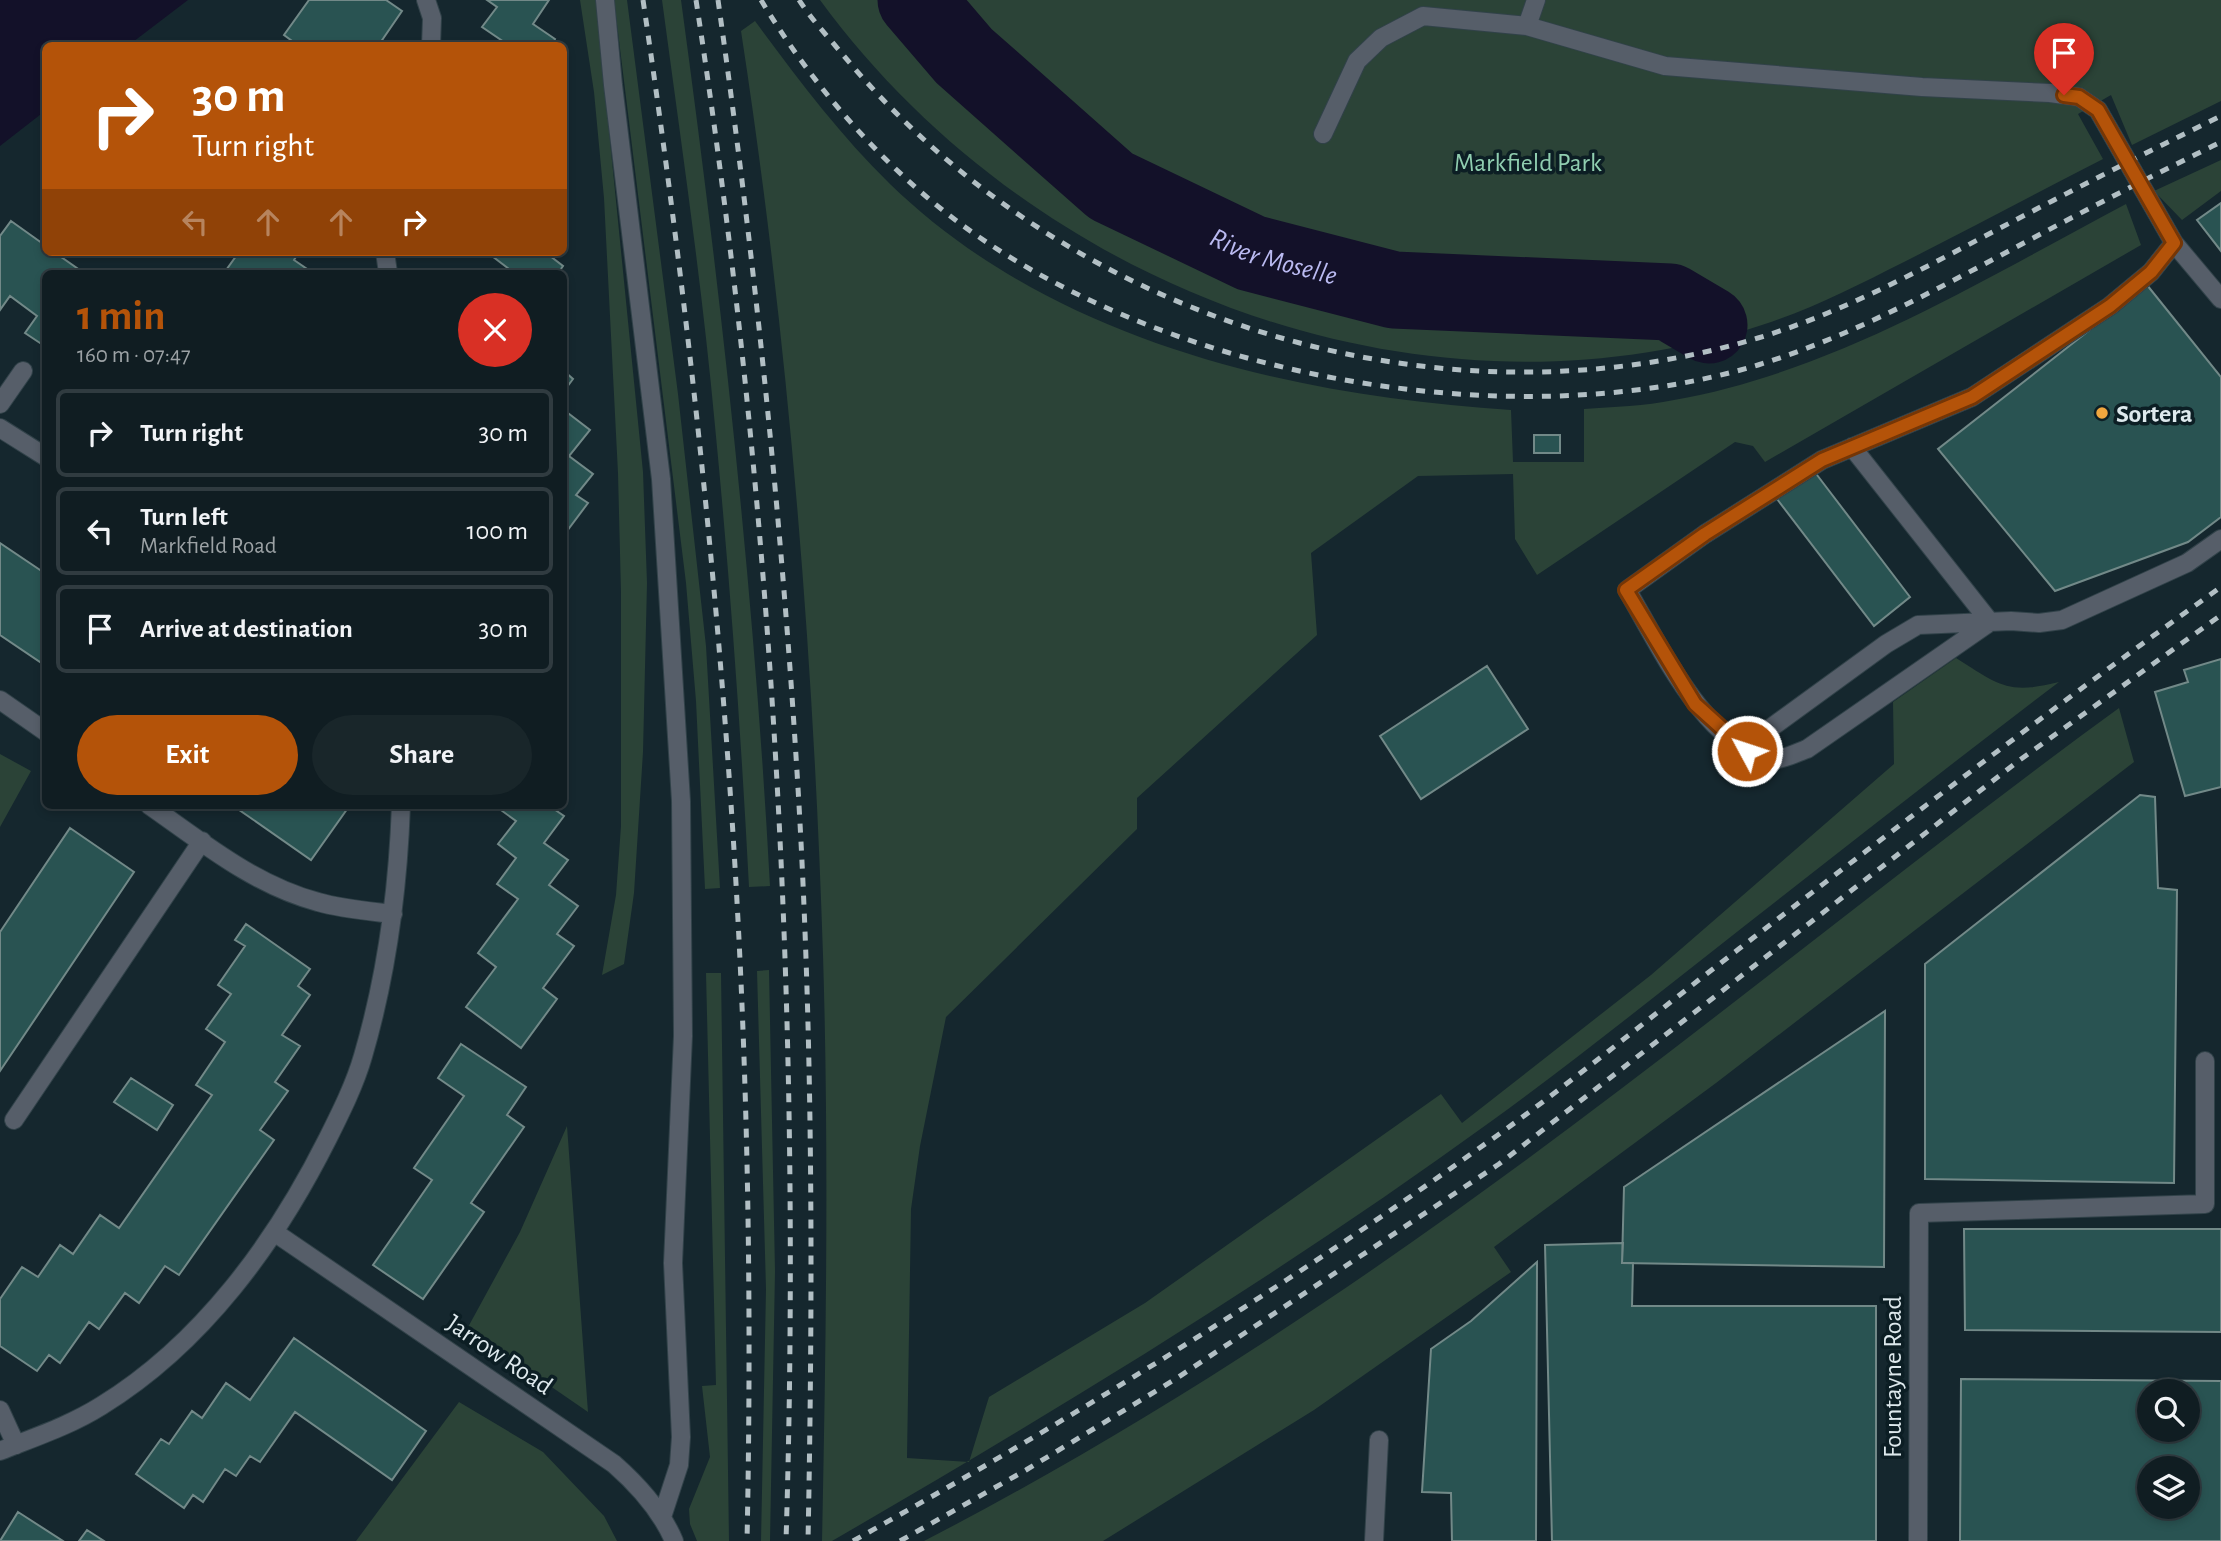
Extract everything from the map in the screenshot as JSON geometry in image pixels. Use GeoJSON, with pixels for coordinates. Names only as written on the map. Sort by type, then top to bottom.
{"type":"FeatureCollection","features":[{"type":"Feature","properties":{"kind":"street"},"geometry":{"type":"LineString","coordinates":[[426,0],[432,18],[430,42]]}},
{"type":"Feature","properties":{"kind":"street"},"geometry":{"type":"LineString","coordinates":[[605,0],[661,479],[681,801],[682,1036],[673,1262],[681,1437],[679,1465],[662,1517]]}},
{"type":"Feature","properties":{"kind":"street"},"geometry":{"type":"LineString","coordinates":[[1527,26],[1536,0]]}},
{"type":"Feature","properties":{"kind":"street"},"geometry":{"type":"LineString","coordinates":[[1323,134],[1357,61],[1381,38],[1423,16],[1527,26],[1665,66],[2079,97],[2098,110],[2174,243],[2221,299]]}},
{"type":"Feature","properties":{"kind":"street"},"geometry":{"type":"LineString","coordinates":[[1990,622],[1807,749],[1778,759],[1747,751],[1695,704],[1626,590],[1705,534],[1822,460],[1972,397],[2110,306],[2151,272],[2174,243]]}},
{"type":"Feature","properties":{"kind":"street"},"geometry":{"type":"LineString","coordinates":[[0,404],[23,371]]}},
{"type":"Feature","properties":{"kind":"street"},"geometry":{"type":"LineString","coordinates":[[0,428],[42,454]]}},
{"type":"Feature","properties":{"kind":"street"},"geometry":{"type":"LineString","coordinates":[[1852,447],[1990,622]]}},
{"type":"Feature","properties":{"kind":"street"},"geometry":{"type":"LineString","coordinates":[[1747,751],[1765,732],[1886,644],[1918,625],[2039,623],[2062,620],[2187,563],[2221,540]]}},
{"type":"Feature","properties":{"kind":"street"},"geometry":{"type":"LineString","coordinates":[[0,700],[42,729]]}},
{"type":"Feature","properties":{"kind":"street"},"geometry":{"type":"LineString","coordinates":[[155,809],[245,871],[287,891],[317,902],[393,914]]}},
{"type":"Feature","properties":{"kind":"street"},"geometry":{"type":"LineString","coordinates":[[0,1410],[8,1448],[65,1427],[103,1405],[141,1378],[205,1320],[237,1283],[274,1232],[312,1169],[338,1117],[362,1059],[385,964],[393,914],[401,809]]}},
{"type":"Feature","properties":{"kind":"street"},"geometry":{"type":"LineString","coordinates":[[14,1120],[202,841]]}},
{"type":"Feature","properties":{"kind":"street","name":"Fountayne Road"},"geometry":{"type":"LineString","coordinates":[[1918,1541],[1919,1213],[2205,1204],[2205,1061]]}},
{"type":"Feature","properties":{"kind":"street","name":"Jarrow Road"},"geometry":{"type":"LineString","coordinates":[[274,1232],[614,1464],[640,1487],[662,1517],[674,1541]]}},
{"type":"Feature","properties":{"kind":"street"},"geometry":{"type":"LineString","coordinates":[[1374,1541],[1379,1440]]}},
{"type":"Feature","properties":{"kind":"green space"},"geometry":{"type":"Polygon","coordinates":[[[580,0],[596,0],[643,472],[647,583],[643,752],[634,893],[624,964],[602,975],[616,895],[621,826],[621,593],[618,473],[604,198],[594,92],[580,0]]]}},
{"type":"Feature","properties":{"kind":"green space"},"geometry":{"type":"Polygon","coordinates":[[[614,0],[627,0],[678,394],[706,646],[720,888],[705,889],[696,701],[686,583],[614,0]]]}},
{"type":"Feature","properties":{"kind":"green space"},"geometry":{"type":"Polygon","coordinates":[[[662,0],[681,0],[710,221],[745,553],[770,886],[749,887],[735,656],[710,373],[662,0]]]}},
{"type":"Feature","properties":{"kind":"green space","name":"Markfield Park"},"geometry":{"type":"Polygon","coordinates":[[[820,0],[2221,0],[2221,101],[2132,145],[2111,95],[2078,114],[2103,159],[1870,279],[1783,318],[1634,354],[1502,361],[1370,347],[1242,312],[1121,258],[1008,188],[907,101],[820,0]]]}},
{"type":"Feature","properties":{"kind":"green space"},"geometry":{"type":"Polygon","coordinates":[[[755,21],[836,125],[890,184],[954,238],[1025,284],[1100,321],[1180,351],[1261,374],[1344,391],[1428,403],[1511,410],[1513,462],[1584,462],[1584,409],[1674,400],[1793,368],[1907,320],[2126,204],[2141,245],[1765,462],[1753,446],[1735,442],[1537,575],[1515,539],[1513,474],[1418,476],[1311,553],[1317,635],[1137,798],[1137,829],[946,1017],[920,1146],[911,1209],[907,1458],[967,1462],[832,1541],[822,1541],[826,1175],[819,839],[805,608],[785,376],[758,146],[741,31],[755,21]]]}},
{"type":"Feature","properties":{"kind":"green space"},"geometry":{"type":"Polygon","coordinates":[[[2221,160],[2221,191],[2182,220],[2154,191],[2221,160]]]}},
{"type":"Feature","properties":{"kind":"green space"},"geometry":{"type":"Polygon","coordinates":[[[1956,658],[2004,685],[2027,688],[2059,682],[1577,1058],[1493,1120],[1250,1286],[970,1460],[989,1397],[1145,1303],[1441,1094],[1462,1123],[1651,975],[1894,764],[1893,702],[1956,658]]]}},
{"type":"Feature","properties":{"kind":"green space"},"geometry":{"type":"Polygon","coordinates":[[[2119,708],[2134,762],[1716,1083],[1494,1247],[1511,1272],[1314,1410],[1103,1541],[924,1541],[1128,1427],[1261,1344],[1390,1257],[1538,1152],[2119,708]]]}},
{"type":"Feature","properties":{"kind":"green space"},"geometry":{"type":"Polygon","coordinates":[[[0,754],[31,771],[0,827],[0,754]]]}},
{"type":"Feature","properties":{"kind":"green space"},"geometry":{"type":"Polygon","coordinates":[[[769,970],[775,1271],[770,1541],[761,1541],[766,1289],[757,971],[769,970]]]}},
{"type":"Feature","properties":{"kind":"green space"},"geometry":{"type":"Polygon","coordinates":[[[706,973],[721,973],[729,1541],[697,1541],[690,1524],[689,1509],[710,1457],[702,1386],[716,1385],[706,973]]]}},
{"type":"Feature","properties":{"kind":"green space"},"geometry":{"type":"Polygon","coordinates":[[[567,1126],[588,1412],[467,1329],[520,1232],[567,1126]]]}},
{"type":"Feature","properties":{"kind":"green space"},"geometry":{"type":"Polygon","coordinates":[[[459,1402],[543,1452],[604,1516],[617,1541],[356,1541],[459,1402]]]}},
{"type":"Feature","properties":{"kind":"shaded area"},"geometry":{"type":"Polygon","coordinates":[[[0,0],[188,0],[133,42],[42,42],[42,113],[0,146],[0,0]]]}},
{"type":"Feature","properties":{"kind":"building"},"geometry":{"type":"Polygon","coordinates":[[[309,0],[386,0],[402,11],[381,42],[294,42],[284,35],[309,0]]]}},
{"type":"Feature","properties":{"kind":"building"},"geometry":{"type":"Polygon","coordinates":[[[487,0],[549,0],[533,24],[555,39],[553,42],[504,42],[482,27],[497,7],[487,0]]]}},
{"type":"Feature","properties":{"kind":"building"},"geometry":{"type":"Polygon","coordinates":[[[2221,203],[2221,251],[2197,220],[2221,203]]]}},
{"type":"Feature","properties":{"kind":"building"},"geometry":{"type":"Polygon","coordinates":[[[11,221],[42,243],[42,256],[60,256],[80,270],[42,270],[42,344],[25,333],[37,316],[10,296],[0,310],[0,236],[11,221]]]}},
{"type":"Feature","properties":{"kind":"building"},"geometry":{"type":"Polygon","coordinates":[[[236,256],[296,256],[294,260],[309,270],[226,270],[236,256]]]}},
{"type":"Feature","properties":{"kind":"building"},"geometry":{"type":"Polygon","coordinates":[[[492,256],[550,256],[563,266],[560,270],[509,269],[492,256]]]}},
{"type":"Feature","properties":{"kind":"building","name":"Sortera"},"geometry":{"type":"Polygon","coordinates":[[[2147,285],[2221,377],[2221,517],[2188,542],[2055,591],[1938,449],[2147,285]]]}},
{"type":"Feature","properties":{"kind":"building"},"geometry":{"type":"Polygon","coordinates":[[[567,374],[573,379],[567,387],[567,374]]]}},
{"type":"Feature","properties":{"kind":"building"},"geometry":{"type":"Polygon","coordinates":[[[567,412],[590,430],[569,456],[593,474],[576,495],[588,503],[567,531],[567,412]]]}},
{"type":"Feature","properties":{"kind":"building"},"geometry":{"type":"Polygon","coordinates":[[[1534,435],[1560,435],[1560,453],[1534,453],[1534,435]]]}},
{"type":"Feature","properties":{"kind":"building"},"geometry":{"type":"Polygon","coordinates":[[[1814,471],[1910,597],[1874,626],[1777,499],[1814,471]]]}},
{"type":"Feature","properties":{"kind":"building"},"geometry":{"type":"Polygon","coordinates":[[[0,543],[42,571],[42,663],[0,635],[0,543]]]}},
{"type":"Feature","properties":{"kind":"building"},"geometry":{"type":"Polygon","coordinates":[[[2221,659],[2221,787],[2185,796],[2155,692],[2188,682],[2184,670],[2221,659]]]}},
{"type":"Feature","properties":{"kind":"building"},"geometry":{"type":"Polygon","coordinates":[[[1487,666],[1528,729],[1421,799],[1380,736],[1487,666]]]}},
{"type":"Feature","properties":{"kind":"building"},"geometry":{"type":"Polygon","coordinates":[[[2140,795],[2155,797],[2158,888],[2177,890],[2174,1183],[1925,1179],[1925,964],[2140,795]]]}},
{"type":"Feature","properties":{"kind":"building"},"geometry":{"type":"Polygon","coordinates":[[[238,809],[347,809],[311,860],[238,809]]]}},
{"type":"Feature","properties":{"kind":"building"},"geometry":{"type":"Polygon","coordinates":[[[500,809],[554,809],[564,816],[544,843],[568,860],[549,885],[578,906],[557,934],[574,946],[543,988],[557,999],[521,1048],[466,1007],[496,967],[478,953],[518,899],[497,884],[516,858],[498,844],[516,821],[500,809]]]}},
{"type":"Feature","properties":{"kind":"building"},"geometry":{"type":"Polygon","coordinates":[[[70,828],[134,872],[0,1071],[0,932],[70,828]]]}},
{"type":"Feature","properties":{"kind":"building"},"geometry":{"type":"Polygon","coordinates":[[[246,924],[310,969],[298,986],[310,995],[282,1035],[300,1046],[275,1082],[288,1091],[260,1130],[274,1140],[179,1275],[165,1266],[139,1303],[125,1293],[99,1329],[89,1322],[60,1363],[49,1355],[37,1371],[0,1346],[0,1299],[22,1267],[38,1277],[60,1245],[73,1254],[100,1215],[119,1228],[212,1095],[196,1085],[225,1042],[206,1029],[231,994],[218,985],[245,946],[235,940],[246,924]]]}},
{"type":"Feature","properties":{"kind":"building"},"geometry":{"type":"Polygon","coordinates":[[[1885,1011],[1884,1267],[1622,1263],[1624,1187],[1885,1011]]]}},
{"type":"Feature","properties":{"kind":"building"},"geometry":{"type":"Polygon","coordinates":[[[461,1044],[526,1087],[507,1115],[524,1127],[471,1203],[484,1212],[423,1299],[373,1265],[432,1180],[414,1168],[464,1096],[438,1078],[461,1044]]]}},
{"type":"Feature","properties":{"kind":"building"},"geometry":{"type":"Polygon","coordinates":[[[131,1078],[173,1105],[157,1130],[114,1102],[131,1078]]]}},
{"type":"Feature","properties":{"kind":"building"},"geometry":{"type":"Polygon","coordinates":[[[1964,1229],[2221,1229],[2221,1332],[1965,1330],[1964,1229]]]}},
{"type":"Feature","properties":{"kind":"building"},"geometry":{"type":"Polygon","coordinates":[[[1623,1243],[1622,1263],[1633,1263],[1632,1306],[1876,1306],[1876,1541],[1552,1541],[1545,1245],[1623,1243]]]}},
{"type":"Feature","properties":{"kind":"building"},"geometry":{"type":"Polygon","coordinates":[[[1537,1262],[1536,1541],[1452,1541],[1451,1493],[1422,1492],[1431,1349],[1471,1321],[1537,1262]]]}},
{"type":"Feature","properties":{"kind":"building"},"geometry":{"type":"Polygon","coordinates":[[[294,1338],[426,1431],[392,1480],[295,1412],[260,1462],[250,1456],[236,1476],[225,1469],[203,1502],[193,1495],[184,1508],[136,1474],[161,1439],[169,1444],[192,1411],[202,1418],[226,1383],[250,1400],[294,1338]]]}},
{"type":"Feature","properties":{"kind":"building"},"geometry":{"type":"Polygon","coordinates":[[[1961,1379],[2137,1380],[2137,1442],[2200,1442],[2200,1381],[2221,1381],[2221,1541],[1960,1541],[1961,1379]]]}},
{"type":"Feature","properties":{"kind":"building"},"geometry":{"type":"Polygon","coordinates":[[[18,1512],[63,1541],[0,1541],[18,1512]]]}},
{"type":"Feature","properties":{"kind":"building"},"geometry":{"type":"Polygon","coordinates":[[[87,1530],[104,1541],[79,1541],[87,1530]]]}},
{"type":"Feature","properties":{"kind":"waterway","name":"River Moselle"},"geometry":{"type":"LineString","coordinates":[[916,0],[964,56],[1111,186],[1251,253],[1394,290],[1670,302],[1709,325]]}},
{"type":"Feature","properties":{"kind":"railway"},"geometry":{"type":"LineString","coordinates":[[643,0],[697,416],[726,729],[742,1011],[748,1188],[747,1541]]}},
{"type":"Feature","properties":{"kind":"railway"},"geometry":{"type":"LineString","coordinates":[[696,0],[723,191],[745,383],[763,576],[776,769],[790,1155],[786,1541]]}},
{"type":"Feature","properties":{"kind":"railway"},"geometry":{"type":"LineString","coordinates":[[718,0],[766,393],[798,788],[809,1070],[811,1353],[808,1541]]}},
{"type":"Feature","properties":{"kind":"railway"},"geometry":{"type":"LineString","coordinates":[[761,0],[821,87],[867,141],[945,212],[1029,268],[1124,315],[1227,352],[1335,378],[1445,393],[1554,396],[1659,387],[1758,365],[1823,342],[1885,314],[2221,142]]}},
{"type":"Feature","properties":{"kind":"railway"},"geometry":{"type":"LineString","coordinates":[[799,0],[844,56],[932,147],[1033,224],[1143,286],[1260,332],[1383,361],[1508,372],[1634,365],[1758,338],[1788,328],[1902,279],[2221,116]]}},
{"type":"Feature","properties":{"kind":"railway"},"geometry":{"type":"LineString","coordinates":[[853,1541],[1171,1354],[1403,1202],[1539,1105],[1968,774],[2221,587]]}},
{"type":"Feature","properties":{"kind":"railway"},"geometry":{"type":"LineString","coordinates":[[900,1541],[1026,1470],[1174,1380],[1499,1164],[2017,762],[2221,615]]}},
{"type":"Feature","properties":{"kind":"place","name":"Sortera"},"geometry":{"type":"Point","coordinates":[2102,413]}},
{"type":"Feature","properties":{"kind":"route"},"geometry":{"type":"LineString","coordinates":[[1747,751],[1695,704],[1626,590],[1705,534],[1822,460],[1972,397],[2110,306],[2151,272],[2174,243],[2098,110],[2079,97],[2064,95]]}}]}
